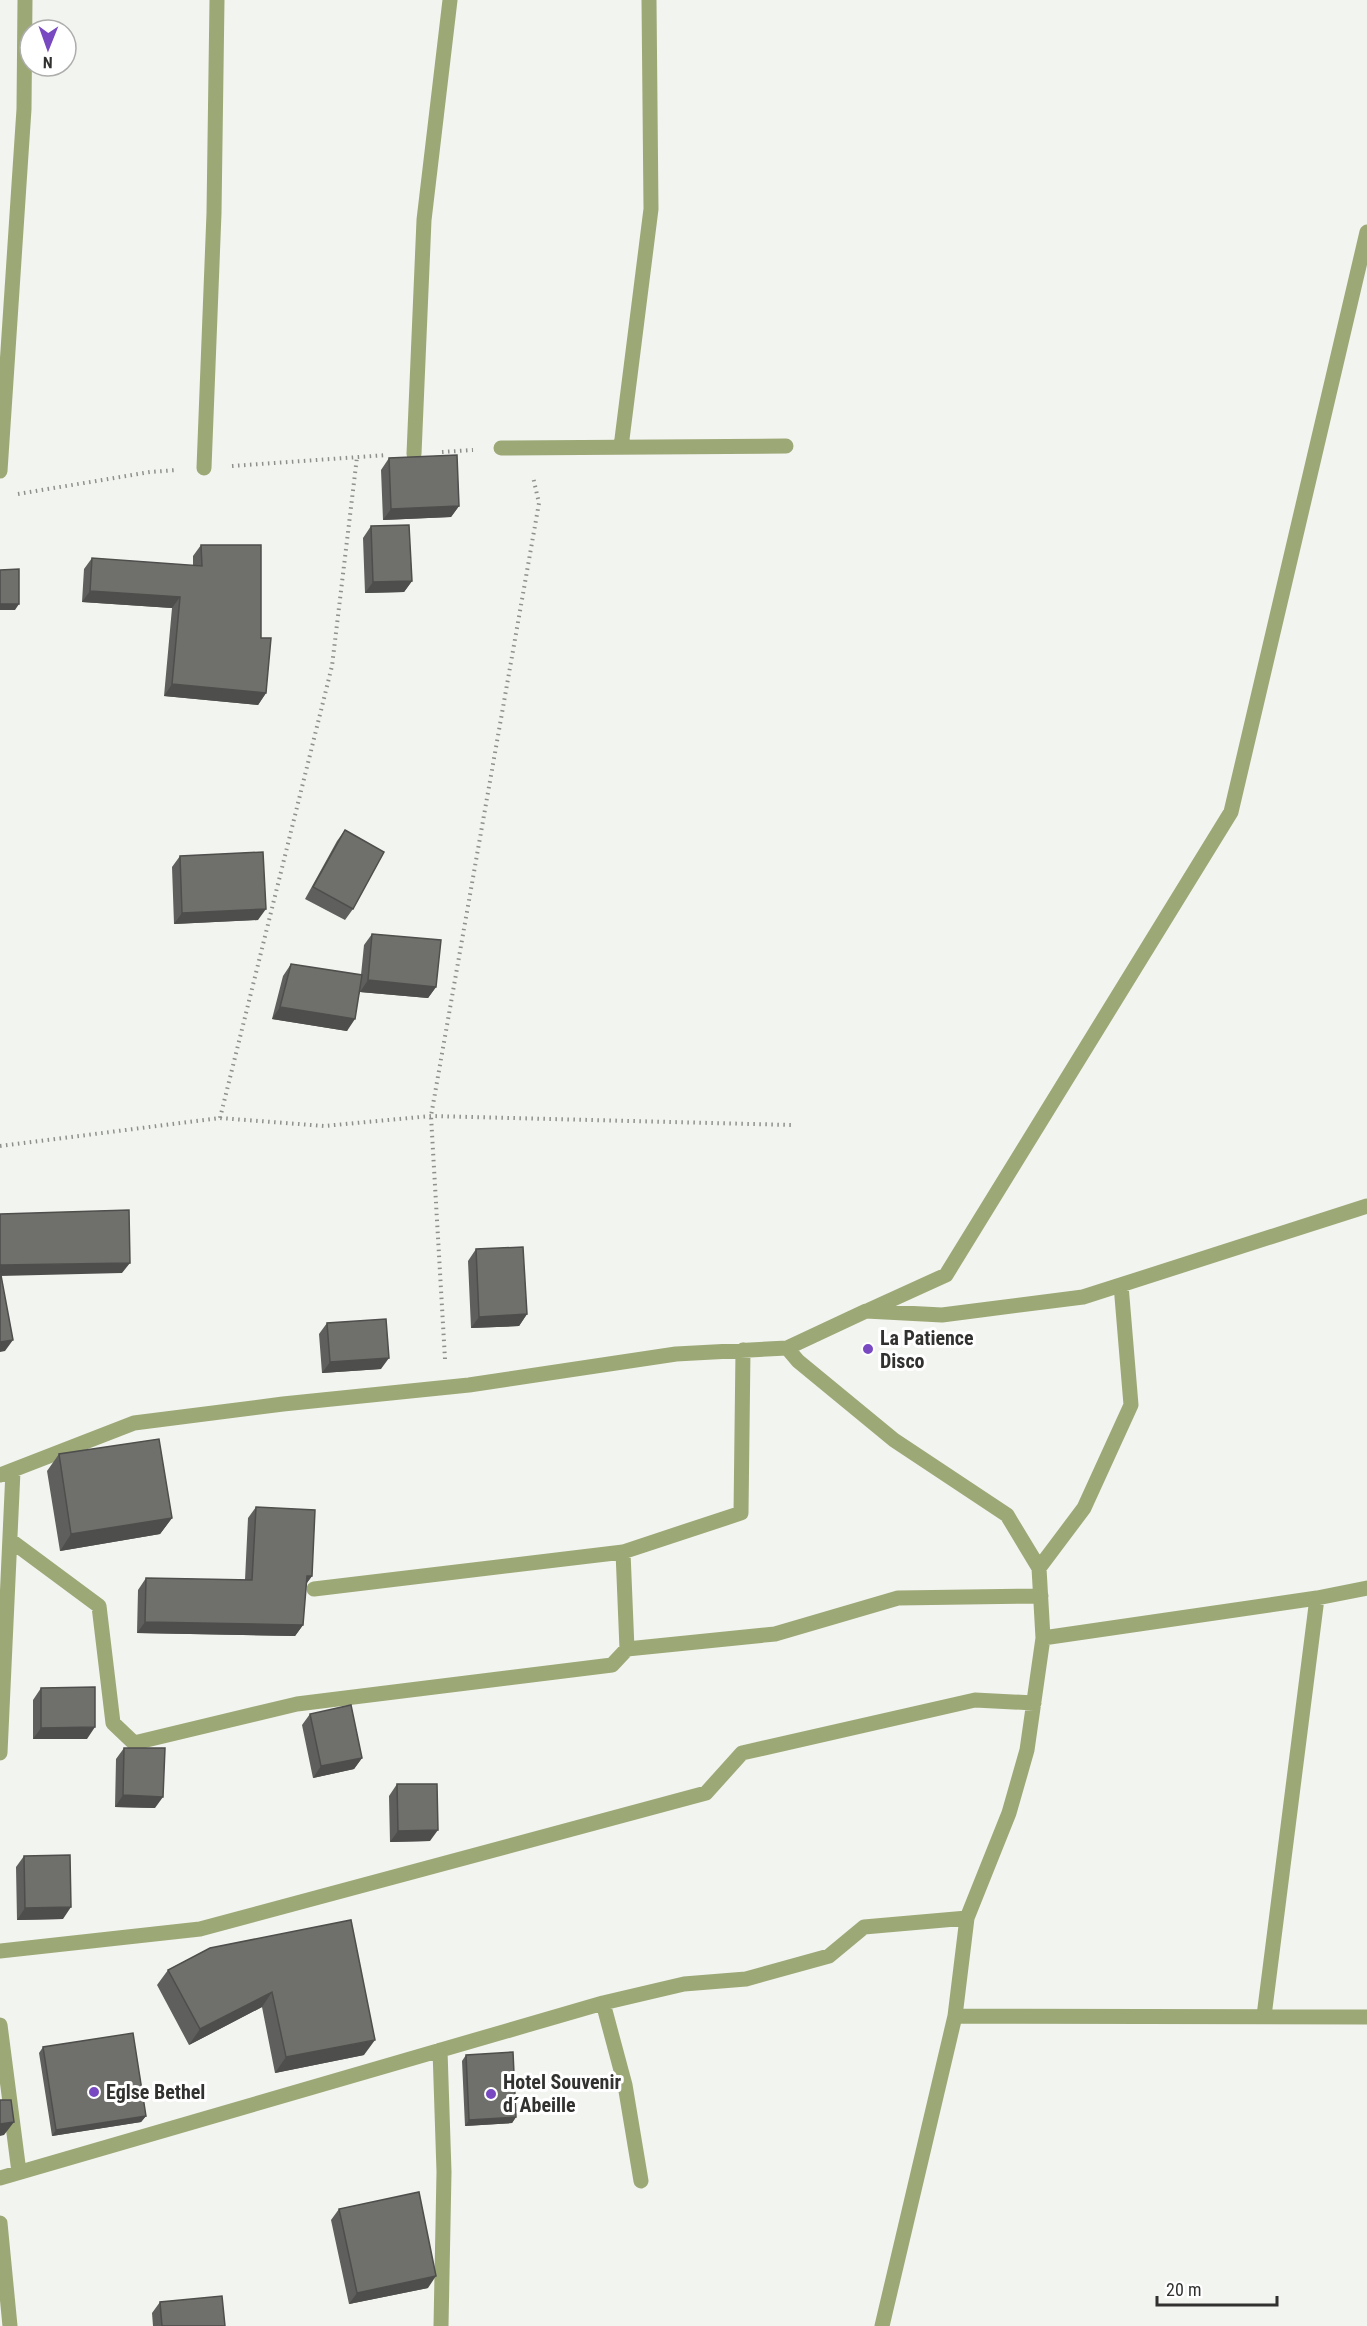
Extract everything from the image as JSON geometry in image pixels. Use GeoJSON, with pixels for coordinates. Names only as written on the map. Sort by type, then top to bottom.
{"type":"FeatureCollection","features":[{"type":"Feature","properties":{"kind":"street"},"geometry":{"type":"LineString","coordinates":[[0,471],[24,109],[25,0]]}},
{"type":"Feature","properties":{"kind":"street"},"geometry":{"type":"LineString","coordinates":[[204,468],[214,213],[217,0]]}},
{"type":"Feature","properties":{"kind":"street"},"geometry":{"type":"LineString","coordinates":[[414,454],[424,220],[450,0]]}},
{"type":"Feature","properties":{"kind":"street"},"geometry":{"type":"LineString","coordinates":[[621,447],[651,209],[649,0]]}},
{"type":"Feature","properties":{"kind":"street"},"geometry":{"type":"LineString","coordinates":[[0,1753],[10,1540],[7,1473],[134,1423],[447,1387],[676,1354],[787,1348],[946,1275],[1231,812],[1367,232]]}},
{"type":"Feature","properties":{"kind":"street"},"geometry":{"type":"LineString","coordinates":[[501,448],[786,446]]}},
{"type":"Feature","properties":{"kind":"street"},"geometry":{"type":"LineString","coordinates":[[866,1311],[942,1315],[1083,1297],[1367,1206]]}},
{"type":"Feature","properties":{"kind":"street"},"geometry":{"type":"LineString","coordinates":[[1039,1568],[1084,1508],[1131,1406],[1121,1285]]}},
{"type":"Feature","properties":{"kind":"street"},"geometry":{"type":"LineString","coordinates":[[787,1348],[798,1361],[894,1440],[1007,1515],[1039,1568],[1043,1638],[1027,1750],[1009,1813],[967,1918],[955,2016],[882,2326]]}},
{"type":"Feature","properties":{"kind":"street"},"geometry":{"type":"LineString","coordinates":[[314,1589],[623,1552],[741,1513],[743,1350]]}},
{"type":"Feature","properties":{"kind":"street"},"geometry":{"type":"LineString","coordinates":[[10,1540],[99,1606],[113,1722],[134,1743],[297,1704],[612,1665],[627,1649],[775,1634],[898,1598],[1041,1596]]}},
{"type":"Feature","properties":{"kind":"street"},"geometry":{"type":"LineString","coordinates":[[623,1552],[627,1649]]}},
{"type":"Feature","properties":{"kind":"street"},"geometry":{"type":"LineString","coordinates":[[1043,1638],[1317,1598],[1367,1588]]}},
{"type":"Feature","properties":{"kind":"street"},"geometry":{"type":"LineString","coordinates":[[1264,2016],[1317,1598]]}},
{"type":"Feature","properties":{"kind":"street"},"geometry":{"type":"LineString","coordinates":[[0,1951],[200,1929],[706,1792],[742,1753],[975,1700],[1034,1703]]}},
{"type":"Feature","properties":{"kind":"street"},"geometry":{"type":"LineString","coordinates":[[0,2178],[603,2003],[684,1984],[746,1979],[829,1956],[864,1927],[967,1918]]}},
{"type":"Feature","properties":{"kind":"street"},"geometry":{"type":"LineString","coordinates":[[603,2003],[625,2085],[641,2181]]}},
{"type":"Feature","properties":{"kind":"street"},"geometry":{"type":"LineString","coordinates":[[955,2016],[1367,2017]]}},
{"type":"Feature","properties":{"kind":"street"},"geometry":{"type":"LineString","coordinates":[[0,2025],[19,2172]]}},
{"type":"Feature","properties":{"kind":"street"},"geometry":{"type":"LineString","coordinates":[[440,2050],[444,2172],[441,2326]]}},
{"type":"Feature","properties":{"kind":"street"},"geometry":{"type":"LineString","coordinates":[[0,2223],[10,2326]]}},
{"type":"Feature","properties":{"kind":"path"},"geometry":{"type":"LineString","coordinates":[[12,495],[150,472],[501,448],[530,465],[539,503],[430,1116],[447,1387]]}},
{"type":"Feature","properties":{"kind":"path"},"geometry":{"type":"LineString","coordinates":[[220,1118],[332,666],[357,457]]}},
{"type":"Feature","properties":{"kind":"path"},"geometry":{"type":"LineString","coordinates":[[0,1146],[220,1118],[324,1126],[430,1116],[792,1125]]}},
{"type":"Feature","properties":{"kind":"building"},"geometry":{"type":"Polygon","coordinates":[[[457,455],[459,506],[391,509],[389,458],[457,455]]]}},
{"type":"Feature","properties":{"kind":"building"},"geometry":{"type":"Polygon","coordinates":[[[409,525],[412,581],[373,582],[371,526],[409,525]]]}},
{"type":"Feature","properties":{"kind":"building"},"geometry":{"type":"Polygon","coordinates":[[[201,545],[261,545],[261,638],[271,638],[266,693],[172,684],[180,597],[90,591],[92,558],[202,566],[201,545]]]}},
{"type":"Feature","properties":{"kind":"building"},"geometry":{"type":"Polygon","coordinates":[[[19,569],[19,604],[0,604],[0,570],[19,569]]]}},
{"type":"Feature","properties":{"kind":"building"},"geometry":{"type":"Polygon","coordinates":[[[345,830],[384,852],[353,909],[313,887],[345,830]]]}},
{"type":"Feature","properties":{"kind":"building"},"geometry":{"type":"Polygon","coordinates":[[[263,852],[266,909],[182,913],[180,856],[263,852]]]}},
{"type":"Feature","properties":{"kind":"building"},"geometry":{"type":"Polygon","coordinates":[[[372,934],[441,940],[436,987],[368,980],[372,934]]]}},
{"type":"Feature","properties":{"kind":"building"},"geometry":{"type":"Polygon","coordinates":[[[291,964],[362,975],[355,1019],[280,1007],[291,964]]]}},
{"type":"Feature","properties":{"kind":"building"},"geometry":{"type":"Polygon","coordinates":[[[129,1210],[130,1263],[0,1265],[0,1214],[129,1210]]]}},
{"type":"Feature","properties":{"kind":"building"},"geometry":{"type":"Polygon","coordinates":[[[523,1247],[527,1314],[479,1317],[476,1249],[523,1247]]]}},
{"type":"Feature","properties":{"kind":"building"},"geometry":{"type":"Polygon","coordinates":[[[0,1270],[13,1340],[0,1342],[0,1270]]]}},
{"type":"Feature","properties":{"kind":"building"},"geometry":{"type":"Polygon","coordinates":[[[386,1319],[389,1358],[330,1362],[327,1323],[386,1319]]]}},
{"type":"Feature","properties":{"kind":"building"},"geometry":{"type":"Polygon","coordinates":[[[159,1439],[172,1518],[71,1534],[59,1454],[159,1439]]]}},
{"type":"Feature","properties":{"kind":"building"},"geometry":{"type":"Polygon","coordinates":[[[256,1507],[315,1510],[312,1576],[307,1576],[303,1625],[145,1622],[146,1578],[252,1580],[256,1507]]]}},
{"type":"Feature","properties":{"kind":"building"},"geometry":{"type":"Polygon","coordinates":[[[95,1687],[95,1727],[41,1728],[41,1688],[95,1687]]]}},
{"type":"Feature","properties":{"kind":"building"},"geometry":{"type":"Polygon","coordinates":[[[351,1705],[362,1758],[321,1766],[310,1714],[351,1705]]]}},
{"type":"Feature","properties":{"kind":"building"},"geometry":{"type":"Polygon","coordinates":[[[124,1748],[165,1748],[163,1797],[123,1795],[124,1748]]]}},
{"type":"Feature","properties":{"kind":"building"},"geometry":{"type":"Polygon","coordinates":[[[397,1784],[437,1784],[438,1830],[398,1831],[397,1784]]]}},
{"type":"Feature","properties":{"kind":"building"},"geometry":{"type":"Polygon","coordinates":[[[70,1855],[71,1907],[25,1908],[24,1856],[70,1855]]]}},
{"type":"Feature","properties":{"kind":"building"},"geometry":{"type":"Polygon","coordinates":[[[351,1920],[375,2040],[286,2057],[272,1992],[200,2029],[168,1970],[210,1948],[351,1920]]]}},
{"type":"Feature","properties":{"kind":"building"},"geometry":{"type":"Polygon","coordinates":[[[133,2033],[146,2116],[56,2130],[43,2047],[133,2033]]]}},
{"type":"Feature","properties":{"kind":"building"},"geometry":{"type":"Polygon","coordinates":[[[513,2052],[516,2117],[469,2120],[466,2055],[513,2052]]]}},
{"type":"Feature","properties":{"kind":"building"},"geometry":{"type":"Polygon","coordinates":[[[0,2100],[11,2100],[14,2122],[0,2124],[0,2100]]]}},
{"type":"Feature","properties":{"kind":"building"},"geometry":{"type":"Polygon","coordinates":[[[419,2192],[436,2276],[357,2293],[339,2209],[419,2192]]]}},
{"type":"Feature","properties":{"kind":"building"},"geometry":{"type":"Polygon","coordinates":[[[222,2296],[225,2326],[162,2326],[160,2302],[222,2296]]]}},
{"type":"Feature","properties":{"kind":"place","name":"La Patience Disco"},"geometry":{"type":"Point","coordinates":[868,1349]}},
{"type":"Feature","properties":{"kind":"place","name":"Eglse Bethel"},"geometry":{"type":"Point","coordinates":[94,2092]}},
{"type":"Feature","properties":{"kind":"place","name":"Hotel Souvenir d´Abeille"},"geometry":{"type":"Point","coordinates":[491,2094]}}]}
